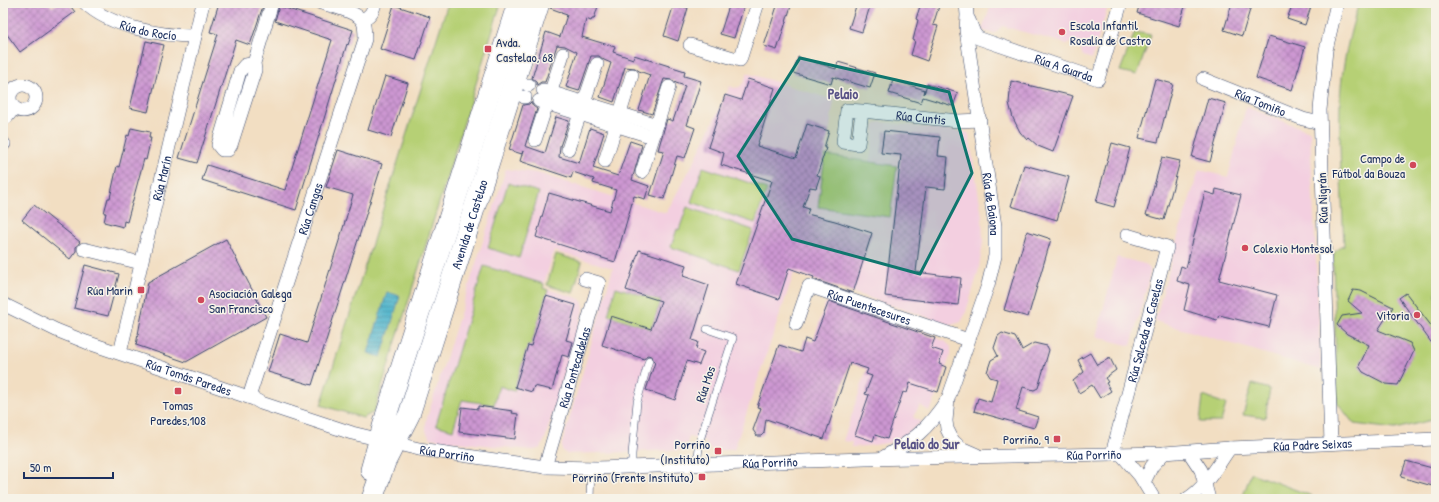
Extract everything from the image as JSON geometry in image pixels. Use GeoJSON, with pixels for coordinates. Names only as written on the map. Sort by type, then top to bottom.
{"type":"FeatureCollection","features":[{"type":"Feature","properties":{"kind":"main road","name":"Avenida de Castelao"},"geometry":{"type":"LineString","coordinates":[[387,442],[386,416],[518,3]]}},
{"type":"Feature","properties":{"kind":"main road","name":"Avenida de Castelao"},"geometry":{"type":"LineString","coordinates":[[387,442],[409,415],[531,93],[539,3]]}},
{"type":"Feature","properties":{"kind":"main road"},"geometry":{"type":"LineString","coordinates":[[361,499],[375,458],[387,442]]}},
{"type":"Feature","properties":{"kind":"main road"},"geometry":{"type":"LineString","coordinates":[[372,499],[385,462],[387,442]]}},
{"type":"Feature","properties":{"kind":"street","name":"Rúa do Rocío"},"geometry":{"type":"LineString","coordinates":[[85,3],[89,7],[117,23],[145,30],[195,36]]}},
{"type":"Feature","properties":{"kind":"street","name":"Rúa Marín"},"geometry":{"type":"LineString","coordinates":[[120,353],[203,3]]}},
{"type":"Feature","properties":{"kind":"street"},"geometry":{"type":"LineString","coordinates":[[254,63],[245,65],[240,71],[218,144],[222,150],[228,150],[232,145],[255,70],[254,63],[272,3]]}},
{"type":"Feature","properties":{"kind":"street"},"geometry":{"type":"LineString","coordinates":[[321,3],[348,11],[362,20],[370,16],[375,3]]}},
{"type":"Feature","properties":{"kind":"street"},"geometry":{"type":"LineString","coordinates":[[690,45],[740,60],[758,3]]}},
{"type":"Feature","properties":{"kind":"street","name":"Rúa A Guarda"},"geometry":{"type":"LineString","coordinates":[[967,9],[974,33],[978,38],[1098,79],[1121,3]]}},
{"type":"Feature","properties":{"kind":"street","name":"Rúa Nigrán"},"geometry":{"type":"LineString","coordinates":[[1331,443],[1320,97],[1324,62],[1336,3]]}},
{"type":"Feature","properties":{"kind":"street","name":"Rúa de Baiona"},"geometry":{"type":"LineString","coordinates":[[967,9],[966,30],[995,226],[995,256],[988,285],[948,399],[946,421],[947,429],[953,441],[970,453],[984,457]]}},
{"type":"Feature","properties":{"kind":"street","name":"Rúa Cangas"},"geometry":{"type":"LineString","coordinates":[[249,397],[366,39],[362,20]]}},
{"type":"Feature","properties":{"kind":"street"},"geometry":{"type":"LineString","coordinates":[[535,140],[531,93],[563,54]]}},
{"type":"Feature","properties":{"kind":"street"},"geometry":{"type":"LineString","coordinates":[[568,150],[597,64]]}},
{"type":"Feature","properties":{"kind":"street"},"geometry":{"type":"LineString","coordinates":[[605,161],[632,75]]}},
{"type":"Feature","properties":{"kind":"street","name":"Rúa Tomiño"},"geometry":{"type":"LineString","coordinates":[[1203,79],[1303,119],[1320,123]]}},
{"type":"Feature","properties":{"kind":"street"},"geometry":{"type":"LineString","coordinates":[[642,172],[669,86]]}},
{"type":"Feature","properties":{"kind":"street"},"geometry":{"type":"LineString","coordinates":[[531,93],[655,131]]}},
{"type":"Feature","properties":{"kind":"street"},"geometry":{"type":"LineString","coordinates":[[3,119],[7,117],[14,108]]}},
{"type":"Feature","properties":{"kind":"street","name":"Rúa Cuntis"},"geometry":{"type":"LineString","coordinates":[[862,111],[962,122],[980,120]]}},
{"type":"Feature","properties":{"kind":"street","name":"Rúa Salceda de Caselas"},"geometry":{"type":"LineString","coordinates":[[1116,454],[1167,247],[1127,235]]}},
{"type":"Feature","properties":{"kind":"street"},"geometry":{"type":"LineString","coordinates":[[84,249],[141,263]]}},
{"type":"Feature","properties":{"kind":"street","name":"Rúa Pontecaldelas"},"geometry":{"type":"LineString","coordinates":[[545,467],[599,283],[585,279]]}},
{"type":"Feature","properties":{"kind":"street","name":"Rúa Puentecesures"},"geometry":{"type":"LineString","coordinates":[[796,324],[809,286],[968,340]]}},
{"type":"Feature","properties":{"kind":"street","name":"Rúa Tomás Paredes"},"geometry":{"type":"LineString","coordinates":[[3,304],[56,330],[120,353],[249,397],[261,403],[352,433],[387,442]]}},
{"type":"Feature","properties":{"kind":"street","name":"Rúa de Baiona"},"geometry":{"type":"LineString","coordinates":[[880,459],[912,441],[935,418],[948,399]]}},
{"type":"Feature","properties":{"kind":"street","name":"Rúa Padre Seixas"},"geometry":{"type":"LineString","coordinates":[[1189,452],[1230,448],[1436,439]]}},
{"type":"Feature","properties":{"kind":"street","name":"Rúa Porriño"},"geometry":{"type":"LineString","coordinates":[[387,442],[419,449],[545,467],[591,468],[880,459],[1189,452]]}},
{"type":"Feature","properties":{"kind":"street"},"geometry":{"type":"LineString","coordinates":[[1187,499],[1204,484],[1230,448]]}},
{"type":"Feature","properties":{"kind":"street"},"geometry":{"type":"LineString","coordinates":[[1189,452],[1201,470],[1209,499]]}},
{"type":"Feature","properties":{"kind":"street"},"geometry":{"type":"LineString","coordinates":[[1144,482],[1152,466],[1164,453]]}},
{"type":"Feature","properties":{"kind":"street"},"geometry":{"type":"LineString","coordinates":[[1116,454],[1144,482],[1153,499]]}},
{"type":"Feature","properties":{"kind":"lane","name":"Rúa Mos"},"geometry":{"type":"LineString","coordinates":[[697,464],[700,440],[733,338],[707,328]]}},
{"type":"Feature","properties":{"kind":"lane"},"geometry":{"type":"LineString","coordinates":[[632,467],[637,402],[649,360]]}},
{"type":"Feature","properties":{"kind":"lane"},"geometry":{"type":"LineString","coordinates":[[590,499],[591,468]]}},
{"type":"Feature","properties":{"kind":"highlighted area"},"geometry":{"type":"Polygon","coordinates":[[[800,58],[949,92],[972,173],[920,274],[792,239],[738,156],[800,58]]]}},
{"type":"Feature","properties":{"kind":"shaded area","name":"Escola Infantil Rosalía de Castro"},"geometry":{"type":"Polygon","coordinates":[[[992,3],[1109,3],[1092,59],[1083,56],[1079,46],[1070,43],[1067,44],[1002,26],[994,34],[982,30],[992,3]]]}},
{"type":"Feature","properties":{"kind":"shaded area"},"geometry":{"type":"Polygon","coordinates":[[[747,73],[834,100],[826,155],[844,160],[870,162],[874,127],[876,124],[881,122],[966,132],[969,134],[982,216],[983,242],[978,273],[965,315],[961,322],[951,325],[794,273],[734,450],[712,450],[706,445],[706,441],[689,437],[685,450],[568,454],[562,450],[562,444],[613,268],[554,251],[543,288],[578,298],[582,301],[584,307],[545,439],[541,448],[529,450],[430,438],[426,431],[426,421],[506,169],[537,173],[666,213],[695,160],[730,86],[734,88],[740,87],[744,82],[747,73]]]}},
{"type":"Feature","properties":{"kind":"shaded area","name":"Colexio Montesol"},"geometry":{"type":"Polygon","coordinates":[[[1246,107],[1310,132],[1321,370],[1155,321],[1180,229],[1199,170],[1228,177],[1246,107]]]}},
{"type":"Feature","properties":{"kind":"shaded area"},"geometry":{"type":"Polygon","coordinates":[[[1117,257],[1145,264],[1150,269],[1131,346],[1096,337],[1117,257]]]}},
{"type":"Feature","properties":{"kind":"shaded area"},"geometry":{"type":"Polygon","coordinates":[[[828,302],[945,341],[951,347],[951,354],[932,407],[929,411],[920,405],[913,417],[921,422],[904,436],[888,443],[866,446],[851,447],[852,442],[843,441],[867,369],[805,339],[813,342],[825,304],[828,302]]]}},
{"type":"Feature","properties":{"kind":"green space"},"geometry":{"type":"Polygon","coordinates":[[[448,3],[501,3],[374,412],[363,418],[321,405],[448,3]]]}},
{"type":"Feature","properties":{"kind":"green space"},"geometry":{"type":"Polygon","coordinates":[[[1359,3],[1436,3],[1436,419],[1395,429],[1354,424],[1337,402],[1333,259],[1336,250],[1344,246],[1340,154],[1340,99],[1346,50],[1359,3]]]}},
{"type":"Feature","properties":{"kind":"green space"},"geometry":{"type":"Polygon","coordinates":[[[1135,32],[1151,35],[1137,75],[1120,71],[1135,32]]]}},
{"type":"Feature","properties":{"kind":"green space"},"geometry":{"type":"Polygon","coordinates":[[[825,155],[897,166],[890,217],[818,207],[825,155]]]}},
{"type":"Feature","properties":{"kind":"green space"},"geometry":{"type":"Polygon","coordinates":[[[703,167],[767,189],[755,223],[691,202],[703,167]]]}},
{"type":"Feature","properties":{"kind":"green space"},"geometry":{"type":"Polygon","coordinates":[[[508,183],[539,192],[519,258],[488,248],[508,183]]]}},
{"type":"Feature","properties":{"kind":"green space"},"geometry":{"type":"Polygon","coordinates":[[[687,207],[753,230],[739,270],[671,247],[687,207]]]}},
{"type":"Feature","properties":{"kind":"green space"},"geometry":{"type":"Polygon","coordinates":[[[556,254],[582,262],[573,293],[547,285],[556,254]]]}},
{"type":"Feature","properties":{"kind":"green space"},"geometry":{"type":"Polygon","coordinates":[[[484,266],[544,284],[543,288],[548,290],[531,346],[528,345],[514,391],[499,386],[494,405],[462,400],[453,430],[436,425],[484,266]]]}},
{"type":"Feature","properties":{"kind":"green space"},"geometry":{"type":"Polygon","coordinates":[[[616,287],[661,301],[651,329],[608,315],[616,287]]]}},
{"type":"Feature","properties":{"kind":"green space"},"geometry":{"type":"Polygon","coordinates":[[[1252,384],[1270,389],[1265,418],[1243,415],[1252,384]]]}},
{"type":"Feature","properties":{"kind":"green space"},"geometry":{"type":"Polygon","coordinates":[[[1203,396],[1226,404],[1221,422],[1200,422],[1203,396]]]}},
{"type":"Feature","properties":{"kind":"green space"},"geometry":{"type":"Polygon","coordinates":[[[1251,473],[1312,496],[1311,499],[1242,499],[1251,473]]]}},
{"type":"Feature","properties":{"kind":"water"},"geometry":{"type":"Polygon","coordinates":[[[387,292],[400,296],[381,357],[368,353],[387,292]]]}},
{"type":"Feature","properties":{"kind":"building"},"geometry":{"type":"Polygon","coordinates":[[[10,3],[49,3],[52,7],[58,3],[68,3],[75,12],[20,52],[3,29],[3,8],[10,3]]]}},
{"type":"Feature","properties":{"kind":"building"},"geometry":{"type":"Polygon","coordinates":[[[219,3],[264,3],[250,45],[236,40],[197,163],[179,158],[218,34],[210,32],[219,3]]]}},
{"type":"Feature","properties":{"kind":"building"},"geometry":{"type":"Polygon","coordinates":[[[551,3],[599,3],[594,19],[591,21],[586,19],[582,37],[615,47],[613,52],[633,59],[634,55],[685,71],[684,76],[701,81],[687,125],[695,128],[685,158],[677,156],[664,199],[650,195],[664,151],[658,150],[667,119],[673,121],[685,86],[672,80],[664,79],[652,114],[639,110],[650,75],[635,68],[625,67],[614,102],[600,97],[611,63],[599,56],[591,56],[579,91],[566,87],[577,52],[565,46],[557,45],[545,82],[541,82],[537,85],[536,81],[532,78],[546,32],[560,37],[567,15],[550,8],[551,3]]]}},
{"type":"Feature","properties":{"kind":"building"},"geometry":{"type":"Polygon","coordinates":[[[730,3],[745,3],[734,38],[720,34],[730,3]]]}},
{"type":"Feature","properties":{"kind":"building"},"geometry":{"type":"Polygon","coordinates":[[[778,3],[792,3],[777,50],[764,46],[778,3]]]}},
{"type":"Feature","properties":{"kind":"building"},"geometry":{"type":"Polygon","coordinates":[[[857,3],[871,3],[862,32],[849,28],[857,3]]]}},
{"type":"Feature","properties":{"kind":"building"},"geometry":{"type":"Polygon","coordinates":[[[921,3],[940,3],[933,25],[938,26],[927,61],[911,55],[918,20],[916,19],[921,3]]]}},
{"type":"Feature","properties":{"kind":"building"},"geometry":{"type":"Polygon","coordinates":[[[1140,3],[1186,3],[1179,26],[1137,13],[1140,3]]]}},
{"type":"Feature","properties":{"kind":"building"},"geometry":{"type":"Polygon","coordinates":[[[1232,3],[1252,3],[1242,36],[1224,30],[1232,3]]]}},
{"type":"Feature","properties":{"kind":"building"},"geometry":{"type":"Polygon","coordinates":[[[1293,3],[1312,3],[1305,25],[1287,19],[1293,3]]]}},
{"type":"Feature","properties":{"kind":"building"},"geometry":{"type":"Polygon","coordinates":[[[674,4],[688,8],[678,41],[664,36],[674,4]]]}},
{"type":"Feature","properties":{"kind":"building"},"geometry":{"type":"Polygon","coordinates":[[[394,5],[430,17],[416,60],[380,49],[394,5]]]}},
{"type":"Feature","properties":{"kind":"building"},"geometry":{"type":"Polygon","coordinates":[[[279,6],[353,30],[348,45],[347,44],[296,210],[202,180],[207,165],[285,190],[332,40],[275,21],[279,6]]]}},
{"type":"Feature","properties":{"kind":"building"},"geometry":{"type":"Polygon","coordinates":[[[1269,36],[1305,47],[1292,90],[1256,78],[1269,36]]]}},
{"type":"Feature","properties":{"kind":"building"},"geometry":{"type":"Polygon","coordinates":[[[146,41],[164,45],[148,112],[130,108],[146,41]]]}},
{"type":"Feature","properties":{"kind":"building"},"geometry":{"type":"Polygon","coordinates":[[[798,57],[836,69],[838,62],[875,73],[870,88],[833,77],[831,84],[793,73],[798,57]]]}},
{"type":"Feature","properties":{"kind":"building"},"geometry":{"type":"Polygon","coordinates":[[[385,76],[408,83],[391,137],[368,130],[385,76]]]}},
{"type":"Feature","properties":{"kind":"building"},"geometry":{"type":"Polygon","coordinates":[[[748,79],[775,88],[757,146],[796,158],[807,124],[829,131],[824,148],[826,148],[817,175],[820,176],[816,188],[810,187],[803,207],[809,209],[807,214],[872,233],[853,293],[813,279],[814,277],[789,268],[779,299],[736,284],[772,181],[721,165],[724,153],[708,147],[725,95],[741,100],[748,79]]]}},
{"type":"Feature","properties":{"kind":"building"},"geometry":{"type":"Polygon","coordinates":[[[1155,79],[1173,84],[1158,142],[1139,138],[1155,79]]]}},
{"type":"Feature","properties":{"kind":"building"},"geometry":{"type":"Polygon","coordinates":[[[893,80],[925,90],[924,94],[927,84],[958,93],[953,106],[923,97],[921,103],[889,93],[893,80]]]}},
{"type":"Feature","properties":{"kind":"building"},"geometry":{"type":"Polygon","coordinates":[[[1011,81],[1073,96],[1053,152],[1038,146],[1029,138],[1027,140],[1020,132],[1013,118],[1009,103],[1011,81]]]}},
{"type":"Feature","properties":{"kind":"building"},"geometry":{"type":"Polygon","coordinates":[[[1208,98],[1226,103],[1210,162],[1192,157],[1208,98]]]}},
{"type":"Feature","properties":{"kind":"building"},"geometry":{"type":"Polygon","coordinates":[[[531,102],[537,109],[525,146],[545,153],[556,117],[569,121],[560,146],[559,157],[579,163],[590,128],[604,133],[593,168],[618,176],[630,141],[642,145],[632,180],[649,186],[645,199],[634,196],[615,262],[536,237],[549,193],[610,211],[616,190],[593,183],[594,179],[573,172],[571,178],[520,161],[523,151],[522,154],[509,150],[523,105],[531,102]]]}},
{"type":"Feature","properties":{"kind":"building"},"geometry":{"type":"Polygon","coordinates":[[[131,128],[150,132],[149,138],[151,138],[146,160],[144,159],[127,222],[124,221],[123,227],[104,222],[106,213],[104,213],[108,198],[110,198],[117,166],[119,167],[127,135],[129,136],[131,128]]]}},
{"type":"Feature","properties":{"kind":"building"},"geometry":{"type":"Polygon","coordinates":[[[884,131],[940,137],[938,156],[948,157],[945,189],[926,187],[916,272],[961,278],[958,305],[885,296],[901,155],[881,153],[884,131]]]}},
{"type":"Feature","properties":{"kind":"building"},"geometry":{"type":"Polygon","coordinates":[[[1112,143],[1130,148],[1114,207],[1096,202],[1112,143]]]}},
{"type":"Feature","properties":{"kind":"building"},"geometry":{"type":"Polygon","coordinates":[[[338,150],[382,164],[312,385],[268,372],[280,334],[307,343],[353,195],[326,187],[338,150]]]}},
{"type":"Feature","properties":{"kind":"building"},"geometry":{"type":"Polygon","coordinates":[[[1162,157],[1180,161],[1164,220],[1146,215],[1162,157]]]}},
{"type":"Feature","properties":{"kind":"building"},"geometry":{"type":"Polygon","coordinates":[[[1024,165],[1069,177],[1057,220],[1011,206],[1024,165]]]}},
{"type":"Feature","properties":{"kind":"building"},"geometry":{"type":"Polygon","coordinates":[[[1216,189],[1241,195],[1219,280],[1277,295],[1269,327],[1219,315],[1217,320],[1184,310],[1190,285],[1177,281],[1181,266],[1186,268],[1205,192],[1215,195],[1216,189]]]}},
{"type":"Feature","properties":{"kind":"building"},"geometry":{"type":"Polygon","coordinates":[[[34,205],[80,242],[70,259],[22,220],[34,205]]]}},
{"type":"Feature","properties":{"kind":"building"},"geometry":{"type":"Polygon","coordinates":[[[1027,231],[1051,239],[1028,317],[1004,310],[1027,231]]]}},
{"type":"Feature","properties":{"kind":"building","name":"Asociación Galega San Francisco"},"geometry":{"type":"Polygon","coordinates":[[[226,239],[266,317],[186,362],[136,345],[148,282],[226,239]]]}},
{"type":"Feature","properties":{"kind":"building"},"geometry":{"type":"Polygon","coordinates":[[[639,250],[686,265],[683,276],[709,285],[692,340],[698,342],[696,349],[704,352],[699,365],[687,361],[675,400],[646,390],[655,362],[652,356],[647,355],[644,359],[602,345],[611,316],[651,329],[661,301],[626,290],[639,250]]]}},
{"type":"Feature","properties":{"kind":"building"},"geometry":{"type":"Polygon","coordinates":[[[85,265],[119,274],[108,316],[74,308],[85,265]]]}},
{"type":"Feature","properties":{"kind":"building"},"geometry":{"type":"Polygon","coordinates":[[[1353,290],[1361,291],[1393,307],[1378,330],[1410,343],[1414,351],[1398,385],[1386,384],[1363,372],[1359,366],[1369,345],[1347,334],[1337,325],[1342,316],[1362,313],[1348,301],[1353,290]]]}},
{"type":"Feature","properties":{"kind":"building","name":"Vitoria"},"geometry":{"type":"Polygon","coordinates":[[[1406,293],[1436,332],[1436,349],[1399,298],[1406,293]]]}},
{"type":"Feature","properties":{"kind":"building"},"geometry":{"type":"Polygon","coordinates":[[[546,296],[576,305],[566,340],[573,342],[569,357],[562,355],[552,390],[534,386],[532,392],[515,387],[528,345],[531,346],[546,296]]]}},
{"type":"Feature","properties":{"kind":"building"},"geometry":{"type":"Polygon","coordinates":[[[829,301],[935,338],[931,348],[943,352],[939,364],[946,367],[938,392],[910,383],[907,393],[903,392],[887,439],[875,435],[873,441],[855,435],[869,395],[865,394],[872,376],[866,374],[868,369],[850,363],[824,439],[766,419],[764,433],[761,436],[757,436],[753,430],[761,408],[757,407],[779,345],[801,352],[805,339],[813,342],[829,301]]]}},
{"type":"Feature","properties":{"kind":"building"},"geometry":{"type":"Polygon","coordinates":[[[1002,333],[1015,337],[1022,350],[1034,343],[1047,346],[1049,350],[1038,388],[1034,390],[1023,387],[1016,410],[1038,417],[1034,428],[974,411],[978,398],[991,402],[997,379],[990,377],[987,372],[991,360],[998,356],[994,348],[998,336],[1002,333]]]}},
{"type":"Feature","properties":{"kind":"building"},"geometry":{"type":"Polygon","coordinates":[[[1090,353],[1097,365],[1110,358],[1116,370],[1105,378],[1111,391],[1100,398],[1092,385],[1079,393],[1073,381],[1084,372],[1078,360],[1090,353]]]}},
{"type":"Feature","properties":{"kind":"building"},"geometry":{"type":"Polygon","coordinates":[[[478,406],[513,411],[512,413],[518,414],[515,439],[459,432],[462,407],[478,409],[478,406]]]}},
{"type":"Feature","properties":{"kind":"building"},"geometry":{"type":"Polygon","coordinates":[[[1406,461],[1436,469],[1436,487],[1401,477],[1406,461]]]}},
{"type":"Feature","properties":{"kind":"place","name":"Escola Infantil Rosalía de Castro"},"geometry":{"type":"Point","coordinates":[1062,32]}},
{"type":"Feature","properties":{"kind":"place","name":"Avda. Castelao, 68"},"geometry":{"type":"Point","coordinates":[488,49]}},
{"type":"Feature","properties":{"kind":"place","name":"Campo de Fútbol da Bouza"},"geometry":{"type":"Point","coordinates":[1413,165]}},
{"type":"Feature","properties":{"kind":"place","name":"Colexio Montesol"},"geometry":{"type":"Point","coordinates":[1245,248]}},
{"type":"Feature","properties":{"kind":"place","name":"Rúa Marin"},"geometry":{"type":"Point","coordinates":[141,290]}},
{"type":"Feature","properties":{"kind":"place","name":"Asociación Galega San Francisco"},"geometry":{"type":"Point","coordinates":[201,300]}},
{"type":"Feature","properties":{"kind":"place","name":"Vitoria"},"geometry":{"type":"Point","coordinates":[1417,315]}},
{"type":"Feature","properties":{"kind":"place","name":"Tomas Paredes,108"},"geometry":{"type":"Point","coordinates":[178,391]}},
{"type":"Feature","properties":{"kind":"place","name":"Porriño, 9"},"geometry":{"type":"Point","coordinates":[1057,439]}},
{"type":"Feature","properties":{"kind":"place","name":"Porriño (Instituto)"},"geometry":{"type":"Point","coordinates":[718,451]}},
{"type":"Feature","properties":{"kind":"place","name":"Porriño (Frente Instituto)"},"geometry":{"type":"Point","coordinates":[702,477]}},
{"type":"Feature","properties":{"kind":"district","name":"Pelaio"},"geometry":{"type":"Point","coordinates":[843,93]}},
{"type":"Feature","properties":{"kind":"district","name":"Pelaio do Sur"},"geometry":{"type":"Point","coordinates":[927,443]}}]}
